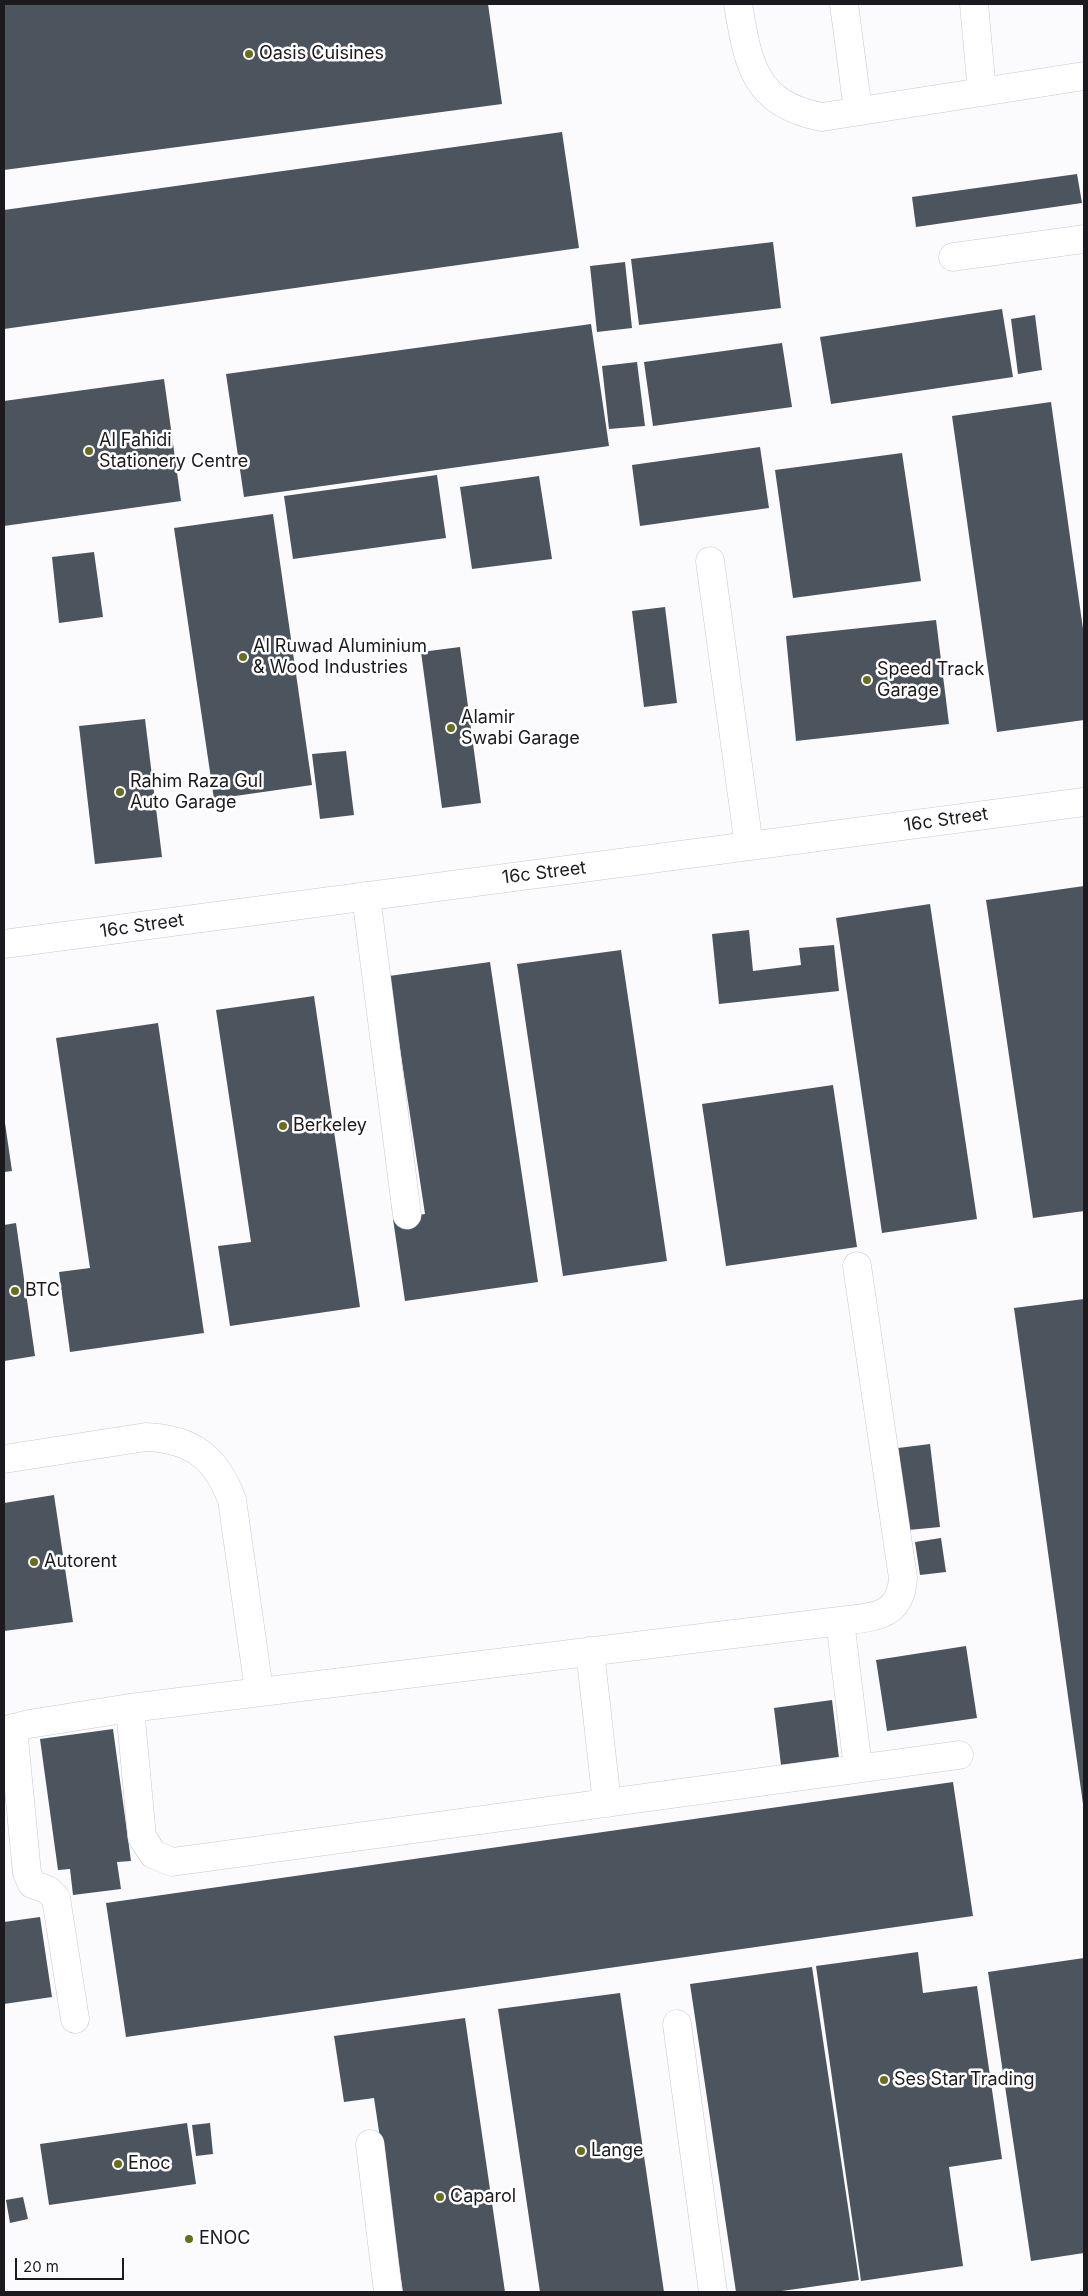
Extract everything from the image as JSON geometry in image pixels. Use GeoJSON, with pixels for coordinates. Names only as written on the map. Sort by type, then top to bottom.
{"type":"FeatureCollection","features":[{"type":"Feature","properties":{"kind":"lane"},"geometry":{"type":"LineString","coordinates":[[738,4],[750,62],[768,91],[788,106],[822,117],[1084,76]]}},
{"type":"Feature","properties":{"kind":"lane"},"geometry":{"type":"LineString","coordinates":[[844,4],[858,111]]}},
{"type":"Feature","properties":{"kind":"lane"},"geometry":{"type":"LineString","coordinates":[[974,4],[982,92]]}},
{"type":"Feature","properties":{"kind":"lane"},"geometry":{"type":"LineString","coordinates":[[952,257],[1084,239]]}},
{"type":"Feature","properties":{"kind":"lane"},"geometry":{"type":"LineString","coordinates":[[710,561],[749,846]]}},
{"type":"Feature","properties":{"kind":"lane","name":"16c Street"},"geometry":{"type":"LineString","coordinates":[[4,944],[1084,802]]}},
{"type":"Feature","properties":{"kind":"lane"},"geometry":{"type":"LineString","coordinates":[[366,896],[407,1215]]}},
{"type":"Feature","properties":{"kind":"lane"},"geometry":{"type":"LineString","coordinates":[[75,2019],[56,1898],[48,1890],[32,1884],[27,1873],[8,1730],[130,1708],[259,1690],[840,1621],[883,1614],[899,1599],[903,1578],[857,1266]]}},
{"type":"Feature","properties":{"kind":"lane"},"geometry":{"type":"LineString","coordinates":[[4,1458],[146,1438],[166,1438],[184,1443],[201,1453],[214,1466],[225,1482],[232,1500],[259,1690]]}},
{"type":"Feature","properties":{"kind":"lane"},"geometry":{"type":"LineString","coordinates":[[840,1621],[858,1768]]}},
{"type":"Feature","properties":{"kind":"lane"},"geometry":{"type":"LineString","coordinates":[[590,1651],[607,1803]]}},
{"type":"Feature","properties":{"kind":"lane"},"geometry":{"type":"LineString","coordinates":[[130,1708],[142,1837],[153,1854],[172,1862],[959,1755]]}},
{"type":"Feature","properties":{"kind":"lane"},"geometry":{"type":"LineString","coordinates":[[677,2024],[713,2292]]}},
{"type":"Feature","properties":{"kind":"lane"},"geometry":{"type":"LineString","coordinates":[[370,2144],[388,2292]]}},
{"type":"Feature","properties":{"kind":"building","name":"Oasis Cuisines"},"geometry":{"type":"Polygon","coordinates":[[[4,4],[488,4],[502,104],[4,170],[4,4]]]}},
{"type":"Feature","properties":{"kind":"building"},"geometry":{"type":"Polygon","coordinates":[[[562,132],[579,248],[4,329],[4,210],[562,132]]]}},
{"type":"Feature","properties":{"kind":"building"},"geometry":{"type":"Polygon","coordinates":[[[1077,174],[1082,203],[916,227],[912,197],[1077,174]]]}},
{"type":"Feature","properties":{"kind":"building"},"geometry":{"type":"Polygon","coordinates":[[[773,242],[781,308],[639,325],[631,259],[773,242]]]}},
{"type":"Feature","properties":{"kind":"building"},"geometry":{"type":"Polygon","coordinates":[[[625,262],[632,328],[597,332],[590,266],[625,262]]]}},
{"type":"Feature","properties":{"kind":"building"},"geometry":{"type":"Polygon","coordinates":[[[1002,309],[1013,377],[831,404],[820,337],[1002,309]]]}},
{"type":"Feature","properties":{"kind":"building"},"geometry":{"type":"Polygon","coordinates":[[[1035,315],[1042,370],[1018,374],[1011,319],[1035,315]]]}},
{"type":"Feature","properties":{"kind":"building"},"geometry":{"type":"Polygon","coordinates":[[[591,324],[609,446],[244,497],[226,374],[591,324]]]}},
{"type":"Feature","properties":{"kind":"building"},"geometry":{"type":"Polygon","coordinates":[[[782,343],[792,407],[653,426],[644,362],[782,343]]]}},
{"type":"Feature","properties":{"kind":"building"},"geometry":{"type":"Polygon","coordinates":[[[637,362],[645,426],[609,429],[602,366],[637,362]]]}},
{"type":"Feature","properties":{"kind":"building","name":"Al Fahidi Stationery Centre"},"geometry":{"type":"Polygon","coordinates":[[[164,379],[181,501],[4,526],[4,401],[164,379]]]}},
{"type":"Feature","properties":{"kind":"building"},"geometry":{"type":"Polygon","coordinates":[[[1051,402],[1084,636],[1084,720],[997,732],[952,416],[1051,402]]]}},
{"type":"Feature","properties":{"kind":"building"},"geometry":{"type":"Polygon","coordinates":[[[760,447],[769,508],[640,526],[632,465],[760,447]]]}},
{"type":"Feature","properties":{"kind":"building"},"geometry":{"type":"Polygon","coordinates":[[[902,453],[921,581],[793,598],[775,470],[902,453]]]}},
{"type":"Feature","properties":{"kind":"building"},"geometry":{"type":"Polygon","coordinates":[[[437,475],[446,538],[293,559],[284,496],[437,475]]]}},
{"type":"Feature","properties":{"kind":"building"},"geometry":{"type":"Polygon","coordinates":[[[539,476],[552,559],[472,569],[460,487],[539,476]]]}},
{"type":"Feature","properties":{"kind":"building","name":"Al Ruwad Aluminium & Wood Industries"},"geometry":{"type":"Polygon","coordinates":[[[273,514],[312,785],[214,799],[174,528],[273,514]]]}},
{"type":"Feature","properties":{"kind":"building"},"geometry":{"type":"Polygon","coordinates":[[[94,552],[103,617],[59,623],[52,557],[94,552]]]}},
{"type":"Feature","properties":{"kind":"building"},"geometry":{"type":"Polygon","coordinates":[[[665,607],[677,703],[644,707],[632,611],[665,607]]]}},
{"type":"Feature","properties":{"kind":"building","name":"Speed Track Garage"},"geometry":{"type":"Polygon","coordinates":[[[936,620],[949,724],[796,741],[786,636],[936,620]]]}},
{"type":"Feature","properties":{"kind":"building","name":"Alamir Swabi Garage"},"geometry":{"type":"Polygon","coordinates":[[[460,647],[481,803],[442,808],[421,652],[460,647]]]}},
{"type":"Feature","properties":{"kind":"building","name":"Rahim Raza Gul Auto Garage"},"geometry":{"type":"Polygon","coordinates":[[[145,719],[162,857],[95,864],[79,726],[145,719]]]}},
{"type":"Feature","properties":{"kind":"building"},"geometry":{"type":"Polygon","coordinates":[[[346,751],[354,815],[320,819],[312,754],[346,751]]]}},
{"type":"Feature","properties":{"kind":"building"},"geometry":{"type":"Polygon","coordinates":[[[1084,886],[1084,1211],[1033,1218],[986,900],[1084,886]]]}},
{"type":"Feature","properties":{"kind":"building"},"geometry":{"type":"Polygon","coordinates":[[[930,904],[977,1219],[882,1233],[836,918],[930,904]]]}},
{"type":"Feature","properties":{"kind":"building"},"geometry":{"type":"Polygon","coordinates":[[[749,930],[753,971],[801,965],[799,948],[834,945],[839,991],[719,1004],[712,934],[749,930]]]}},
{"type":"Feature","properties":{"kind":"building"},"geometry":{"type":"Polygon","coordinates":[[[621,950],[667,1261],[563,1276],[517,964],[621,950]]]}},
{"type":"Feature","properties":{"kind":"building"},"geometry":{"type":"Polygon","coordinates":[[[490,962],[538,1282],[405,1301],[393,1219],[425,1214],[389,976],[490,962]]]}},
{"type":"Feature","properties":{"kind":"building","name":"Berkeley"},"geometry":{"type":"Polygon","coordinates":[[[314,996],[360,1307],[230,1326],[218,1246],[251,1242],[216,1010],[314,996]]]}},
{"type":"Feature","properties":{"kind":"building"},"geometry":{"type":"Polygon","coordinates":[[[158,1023],[204,1333],[70,1352],[59,1272],[90,1268],[56,1038],[158,1023]]]}},
{"type":"Feature","properties":{"kind":"building"},"geometry":{"type":"Polygon","coordinates":[[[833,1085],[857,1247],[726,1266],[702,1104],[833,1085]]]}},
{"type":"Feature","properties":{"kind":"building"},"geometry":{"type":"Polygon","coordinates":[[[4,1124],[12,1171],[4,1172],[4,1124]]]}},
{"type":"Feature","properties":{"kind":"building","name":"BTC"},"geometry":{"type":"Polygon","coordinates":[[[16,1223],[35,1356],[4,1361],[4,1225],[16,1223]]]}},
{"type":"Feature","properties":{"kind":"building"},"geometry":{"type":"Polygon","coordinates":[[[1084,1299],[1084,1804],[1083,1804],[1014,1308],[1084,1299]]]}},
{"type":"Feature","properties":{"kind":"building"},"geometry":{"type":"Polygon","coordinates":[[[930,1444],[940,1527],[908,1530],[898,1448],[930,1444]]]}},
{"type":"Feature","properties":{"kind":"building","name":"Autorent"},"geometry":{"type":"Polygon","coordinates":[[[54,1495],[73,1622],[4,1631],[4,1503],[54,1495]]]}},
{"type":"Feature","properties":{"kind":"building"},"geometry":{"type":"Polygon","coordinates":[[[941,1538],[946,1572],[920,1575],[915,1542],[941,1538]]]}},
{"type":"Feature","properties":{"kind":"building"},"geometry":{"type":"Polygon","coordinates":[[[966,1646],[977,1718],[887,1731],[876,1660],[966,1646]]]}},
{"type":"Feature","properties":{"kind":"building"},"geometry":{"type":"Polygon","coordinates":[[[832,1700],[839,1758],[781,1765],[774,1708],[832,1700]]]}},
{"type":"Feature","properties":{"kind":"building"},"geometry":{"type":"Polygon","coordinates":[[[113,1729],[131,1861],[117,1862],[121,1889],[73,1895],[70,1869],[58,1870],[40,1739],[113,1729]]]}},
{"type":"Feature","properties":{"kind":"building"},"geometry":{"type":"Polygon","coordinates":[[[953,1782],[973,1916],[126,2037],[106,1903],[953,1782]]]}},
{"type":"Feature","properties":{"kind":"building"},"geometry":{"type":"Polygon","coordinates":[[[40,1917],[52,1997],[4,2004],[4,1922],[40,1917]]]}},
{"type":"Feature","properties":{"kind":"building","name":"Ses Star Trading"},"geometry":{"type":"Polygon","coordinates":[[[918,1952],[923,1993],[977,1986],[1002,2159],[949,2167],[963,2266],[861,2281],[816,1966],[918,1952]]]}},
{"type":"Feature","properties":{"kind":"building"},"geometry":{"type":"Polygon","coordinates":[[[1084,1958],[1084,2253],[1031,2261],[988,1972],[1084,1958]]]}},
{"type":"Feature","properties":{"kind":"building"},"geometry":{"type":"Polygon","coordinates":[[[812,1967],[859,2280],[775,2292],[736,2292],[690,1984],[812,1967]]]}},
{"type":"Feature","properties":{"kind":"building","name":"Lange"},"geometry":{"type":"Polygon","coordinates":[[[620,1993],[664,2292],[540,2292],[498,2009],[620,1993]]]}},
{"type":"Feature","properties":{"kind":"building","name":"Caparol"},"geometry":{"type":"Polygon","coordinates":[[[465,2018],[505,2292],[403,2292],[374,2098],[344,2102],[334,2036],[465,2018]]]}},
{"type":"Feature","properties":{"kind":"building","name":"Enoc"},"geometry":{"type":"Polygon","coordinates":[[[187,2123],[196,2184],[49,2205],[40,2144],[187,2123]]]}},
{"type":"Feature","properties":{"kind":"building"},"geometry":{"type":"Polygon","coordinates":[[[210,2123],[213,2154],[196,2156],[192,2125],[210,2123]]]}},
{"type":"Feature","properties":{"kind":"building"},"geometry":{"type":"Polygon","coordinates":[[[23,2197],[28,2219],[10,2223],[6,2200],[23,2197]]]}},
{"type":"Feature","properties":{"kind":"place","name":"Oasis Cuisines"},"geometry":{"type":"Point","coordinates":[249,54]}},
{"type":"Feature","properties":{"kind":"place","name":"Al Fahidi Stationery Centre"},"geometry":{"type":"Point","coordinates":[89,451]}},
{"type":"Feature","properties":{"kind":"place","name":"Al Ruwad Aluminium & Wood Industries"},"geometry":{"type":"Point","coordinates":[243,657]}},
{"type":"Feature","properties":{"kind":"place","name":"Speed Track Garage"},"geometry":{"type":"Point","coordinates":[867,680]}},
{"type":"Feature","properties":{"kind":"place","name":"Alamir Swabi Garage"},"geometry":{"type":"Point","coordinates":[451,728]}},
{"type":"Feature","properties":{"kind":"place","name":"Rahim Raza Gul Auto Garage"},"geometry":{"type":"Point","coordinates":[120,792]}},
{"type":"Feature","properties":{"kind":"place","name":"Berkeley"},"geometry":{"type":"Point","coordinates":[283,1126]}},
{"type":"Feature","properties":{"kind":"place","name":"BTC"},"geometry":{"type":"Point","coordinates":[15,1291]}},
{"type":"Feature","properties":{"kind":"place","name":"Autorent"},"geometry":{"type":"Point","coordinates":[34,1562]}},
{"type":"Feature","properties":{"kind":"place","name":"Ses Star Trading"},"geometry":{"type":"Point","coordinates":[884,2080]}},
{"type":"Feature","properties":{"kind":"place","name":"Lange"},"geometry":{"type":"Point","coordinates":[581,2151]}},
{"type":"Feature","properties":{"kind":"place","name":"Enoc"},"geometry":{"type":"Point","coordinates":[118,2164]}},
{"type":"Feature","properties":{"kind":"place","name":"Caparol"},"geometry":{"type":"Point","coordinates":[440,2197]}},
{"type":"Feature","properties":{"kind":"place","name":"ENOC"},"geometry":{"type":"Point","coordinates":[189,2239]}}]}
